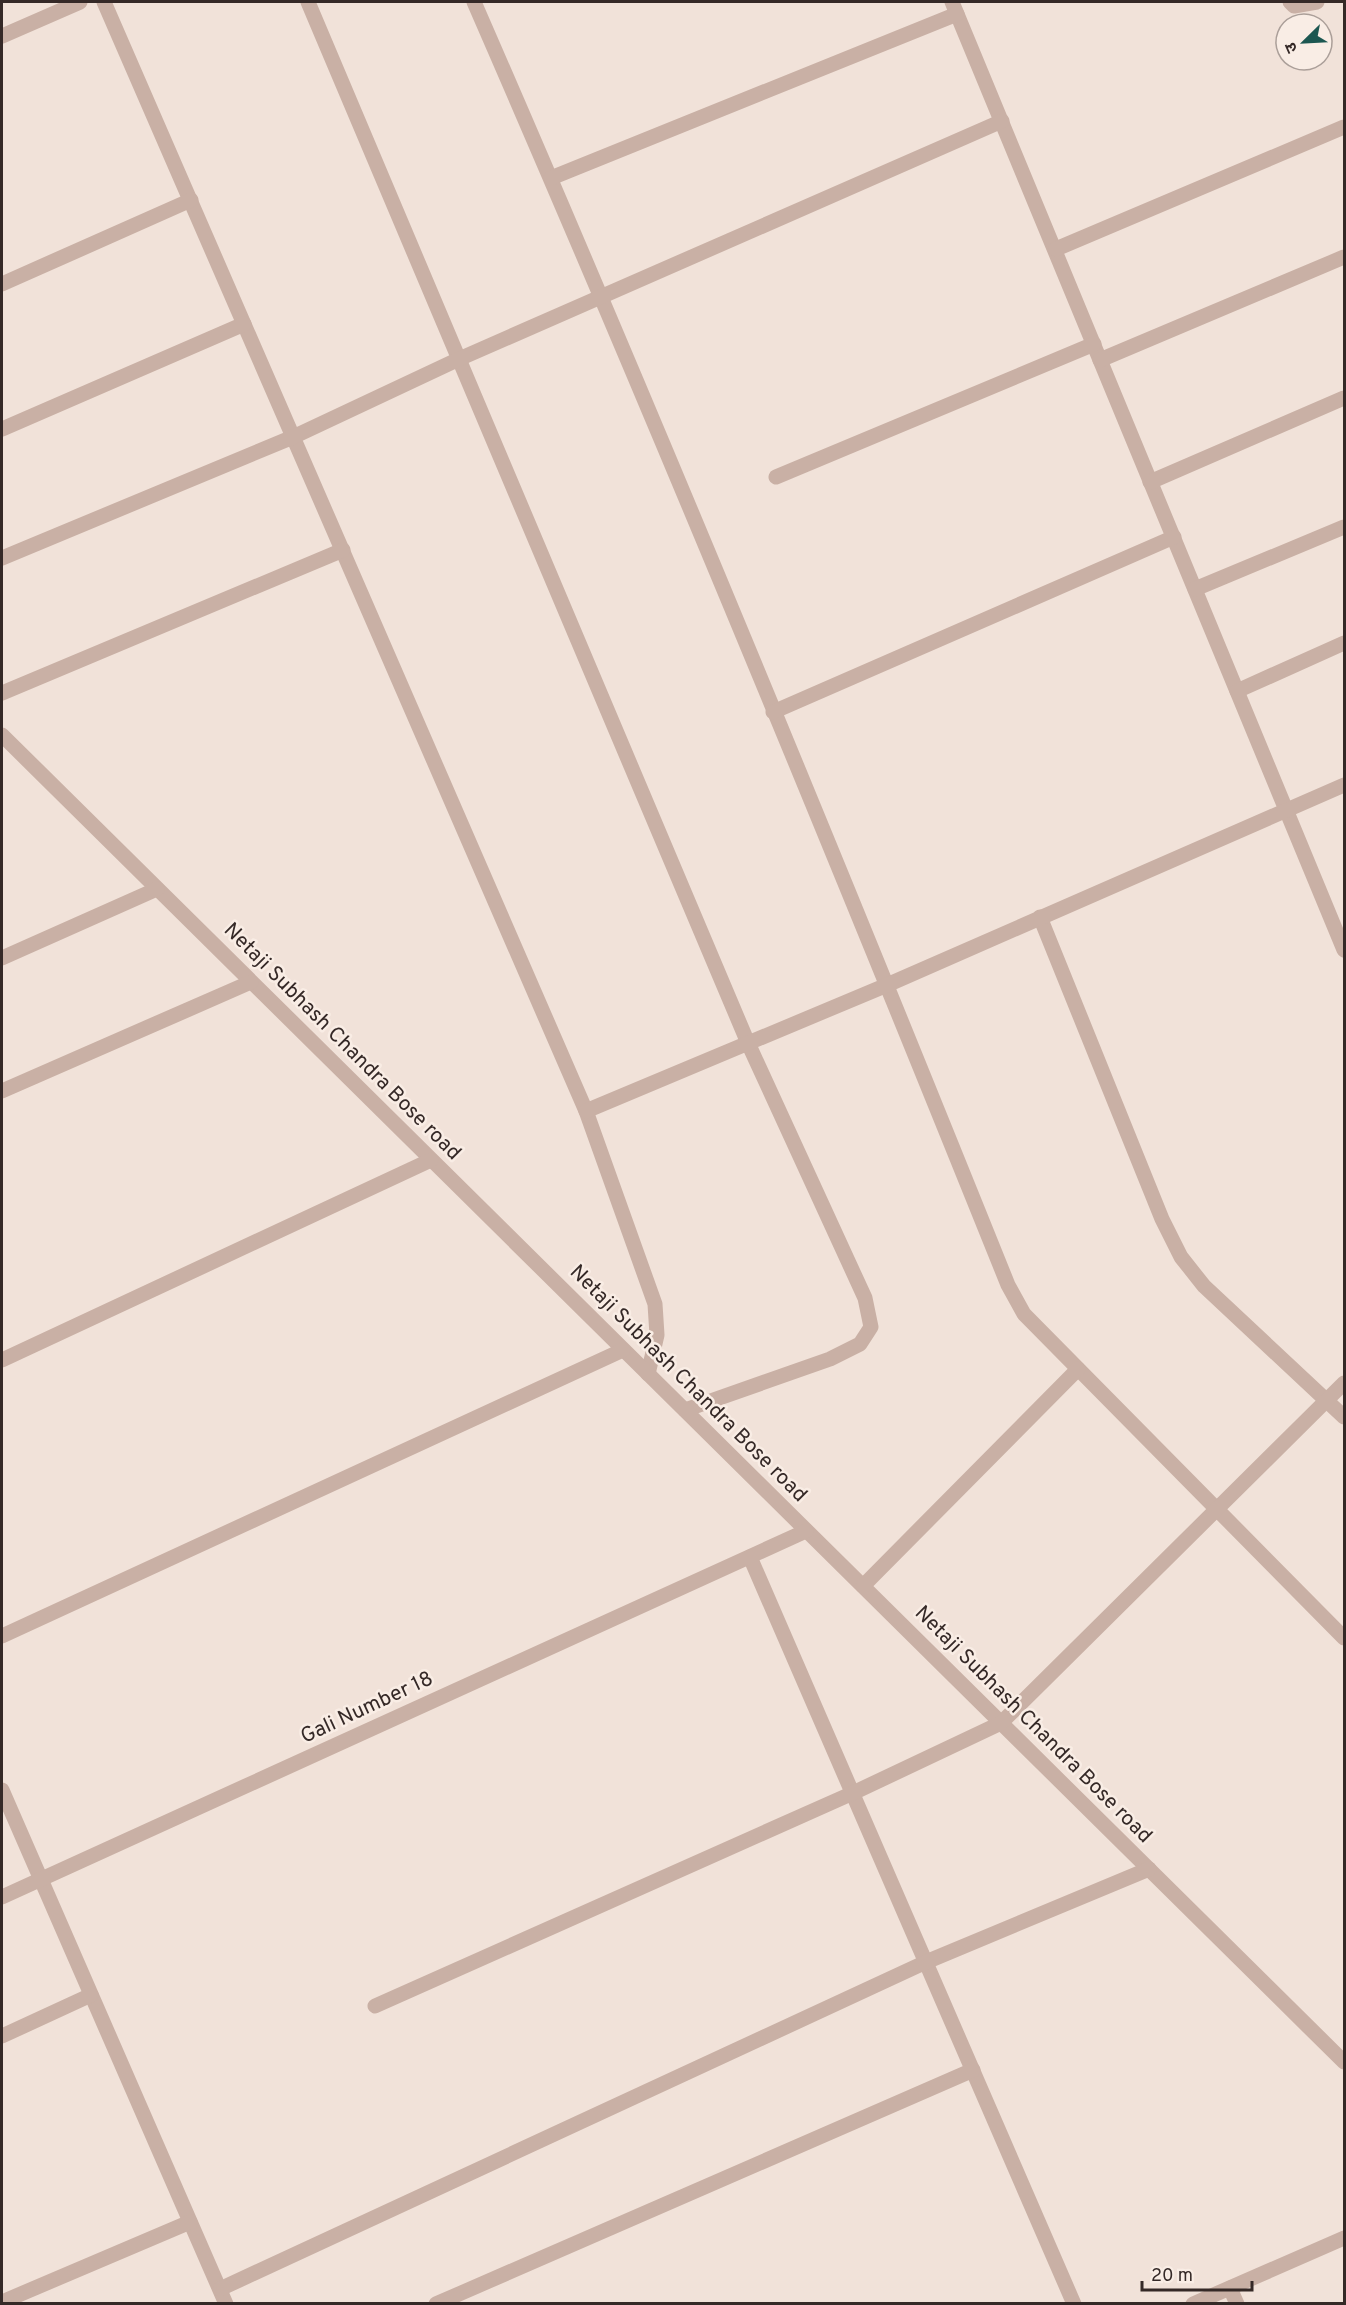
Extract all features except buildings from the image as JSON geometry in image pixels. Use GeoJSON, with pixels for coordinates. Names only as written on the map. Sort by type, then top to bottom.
{"type":"FeatureCollection","features":[{"type":"Feature","properties":{"kind":"street"},"geometry":{"type":"LineString","coordinates":[[2,36],[80,2]]}},
{"type":"Feature","properties":{"kind":"street"},"geometry":{"type":"LineString","coordinates":[[104,2],[586,1110],[656,1304],[657,1335],[648,1374]]}},
{"type":"Feature","properties":{"kind":"street"},"geometry":{"type":"LineString","coordinates":[[308,2],[748,1043],[865,1298],[871,1327],[860,1344],[830,1359],[685,1410]]}},
{"type":"Feature","properties":{"kind":"street"},"geometry":{"type":"LineString","coordinates":[[474,2],[551,178],[887,985],[1008,1285],[1024,1314],[1344,1638]]}},
{"type":"Feature","properties":{"kind":"street"},"geometry":{"type":"LineString","coordinates":[[1290,2],[1294,6],[1317,2]]}},
{"type":"Feature","properties":{"kind":"street"},"geometry":{"type":"LineString","coordinates":[[551,178],[955,8],[1150,482],[1343,941]]}},
{"type":"Feature","properties":{"kind":"street"},"geometry":{"type":"LineString","coordinates":[[2,558],[293,437],[600,296],[1002,121]]}},
{"type":"Feature","properties":{"kind":"street"},"geometry":{"type":"LineString","coordinates":[[1056,249],[1344,127]]}},
{"type":"Feature","properties":{"kind":"street"},"geometry":{"type":"LineString","coordinates":[[2,285],[191,200]]}},
{"type":"Feature","properties":{"kind":"street"},"geometry":{"type":"LineString","coordinates":[[1100,360],[1344,256]]}},
{"type":"Feature","properties":{"kind":"street"},"geometry":{"type":"LineString","coordinates":[[2,429],[244,324]]}},
{"type":"Feature","properties":{"kind":"street"},"geometry":{"type":"LineString","coordinates":[[776,477],[1094,344]]}},
{"type":"Feature","properties":{"kind":"street"},"geometry":{"type":"LineString","coordinates":[[1150,482],[1344,398]]}},
{"type":"Feature","properties":{"kind":"street"},"geometry":{"type":"LineString","coordinates":[[1195,589],[1344,527]]}},
{"type":"Feature","properties":{"kind":"street"},"geometry":{"type":"LineString","coordinates":[[773,712],[1174,537]]}},
{"type":"Feature","properties":{"kind":"street"},"geometry":{"type":"LineString","coordinates":[[2,693],[343,550]]}},
{"type":"Feature","properties":{"kind":"street"},"geometry":{"type":"LineString","coordinates":[[1237,691],[1344,643]]}},
{"type":"Feature","properties":{"kind":"street","name":"Netaji Subhash Chandra Bose road"},"geometry":{"type":"LineString","coordinates":[[2,735],[1344,2062]]}},
{"type":"Feature","properties":{"kind":"street"},"geometry":{"type":"LineString","coordinates":[[2,758],[17,751]]}},
{"type":"Feature","properties":{"kind":"street"},"geometry":{"type":"LineString","coordinates":[[586,1110],[887,985],[1344,785]]}},
{"type":"Feature","properties":{"kind":"street"},"geometry":{"type":"LineString","coordinates":[[2,958],[157,889]]}},
{"type":"Feature","properties":{"kind":"street"},"geometry":{"type":"LineString","coordinates":[[1040,917],[1162,1219],[1181,1257],[1204,1286],[1344,1417]]}},
{"type":"Feature","properties":{"kind":"street"},"geometry":{"type":"LineString","coordinates":[[2,1091],[251,982]]}},
{"type":"Feature","properties":{"kind":"street"},"geometry":{"type":"LineString","coordinates":[[2,1360],[431,1160]]}},
{"type":"Feature","properties":{"kind":"street"},"geometry":{"type":"LineString","coordinates":[[2,1636],[623,1350]]}},
{"type":"Feature","properties":{"kind":"street"},"geometry":{"type":"LineString","coordinates":[[863,1586],[1078,1369]]}},
{"type":"Feature","properties":{"kind":"street"},"geometry":{"type":"LineString","coordinates":[[375,2006],[853,1794],[1001,1723],[1344,1383]]}},
{"type":"Feature","properties":{"kind":"street","name":"Gali Number 18"},"geometry":{"type":"LineString","coordinates":[[2,1897],[807,1531]]}},
{"type":"Feature","properties":{"kind":"street"},"geometry":{"type":"LineString","coordinates":[[750,1557],[1074,2304]]}},
{"type":"Feature","properties":{"kind":"street"},"geometry":{"type":"LineString","coordinates":[[2,1790],[223,2296],[926,1962],[1149,1869]]}},
{"type":"Feature","properties":{"kind":"street"},"geometry":{"type":"LineString","coordinates":[[2,2036],[91,1995]]}},
{"type":"Feature","properties":{"kind":"street"},"geometry":{"type":"LineString","coordinates":[[436,2304],[973,2070]]}},
{"type":"Feature","properties":{"kind":"street"},"geometry":{"type":"LineString","coordinates":[[2,2302],[190,2222]]}},
{"type":"Feature","properties":{"kind":"street"},"geometry":{"type":"LineString","coordinates":[[1193,2304],[1344,2238]]}},
{"type":"Feature","properties":{"kind":"street"},"geometry":{"type":"LineString","coordinates":[[1230,2288],[1237,2304]]}}]}
